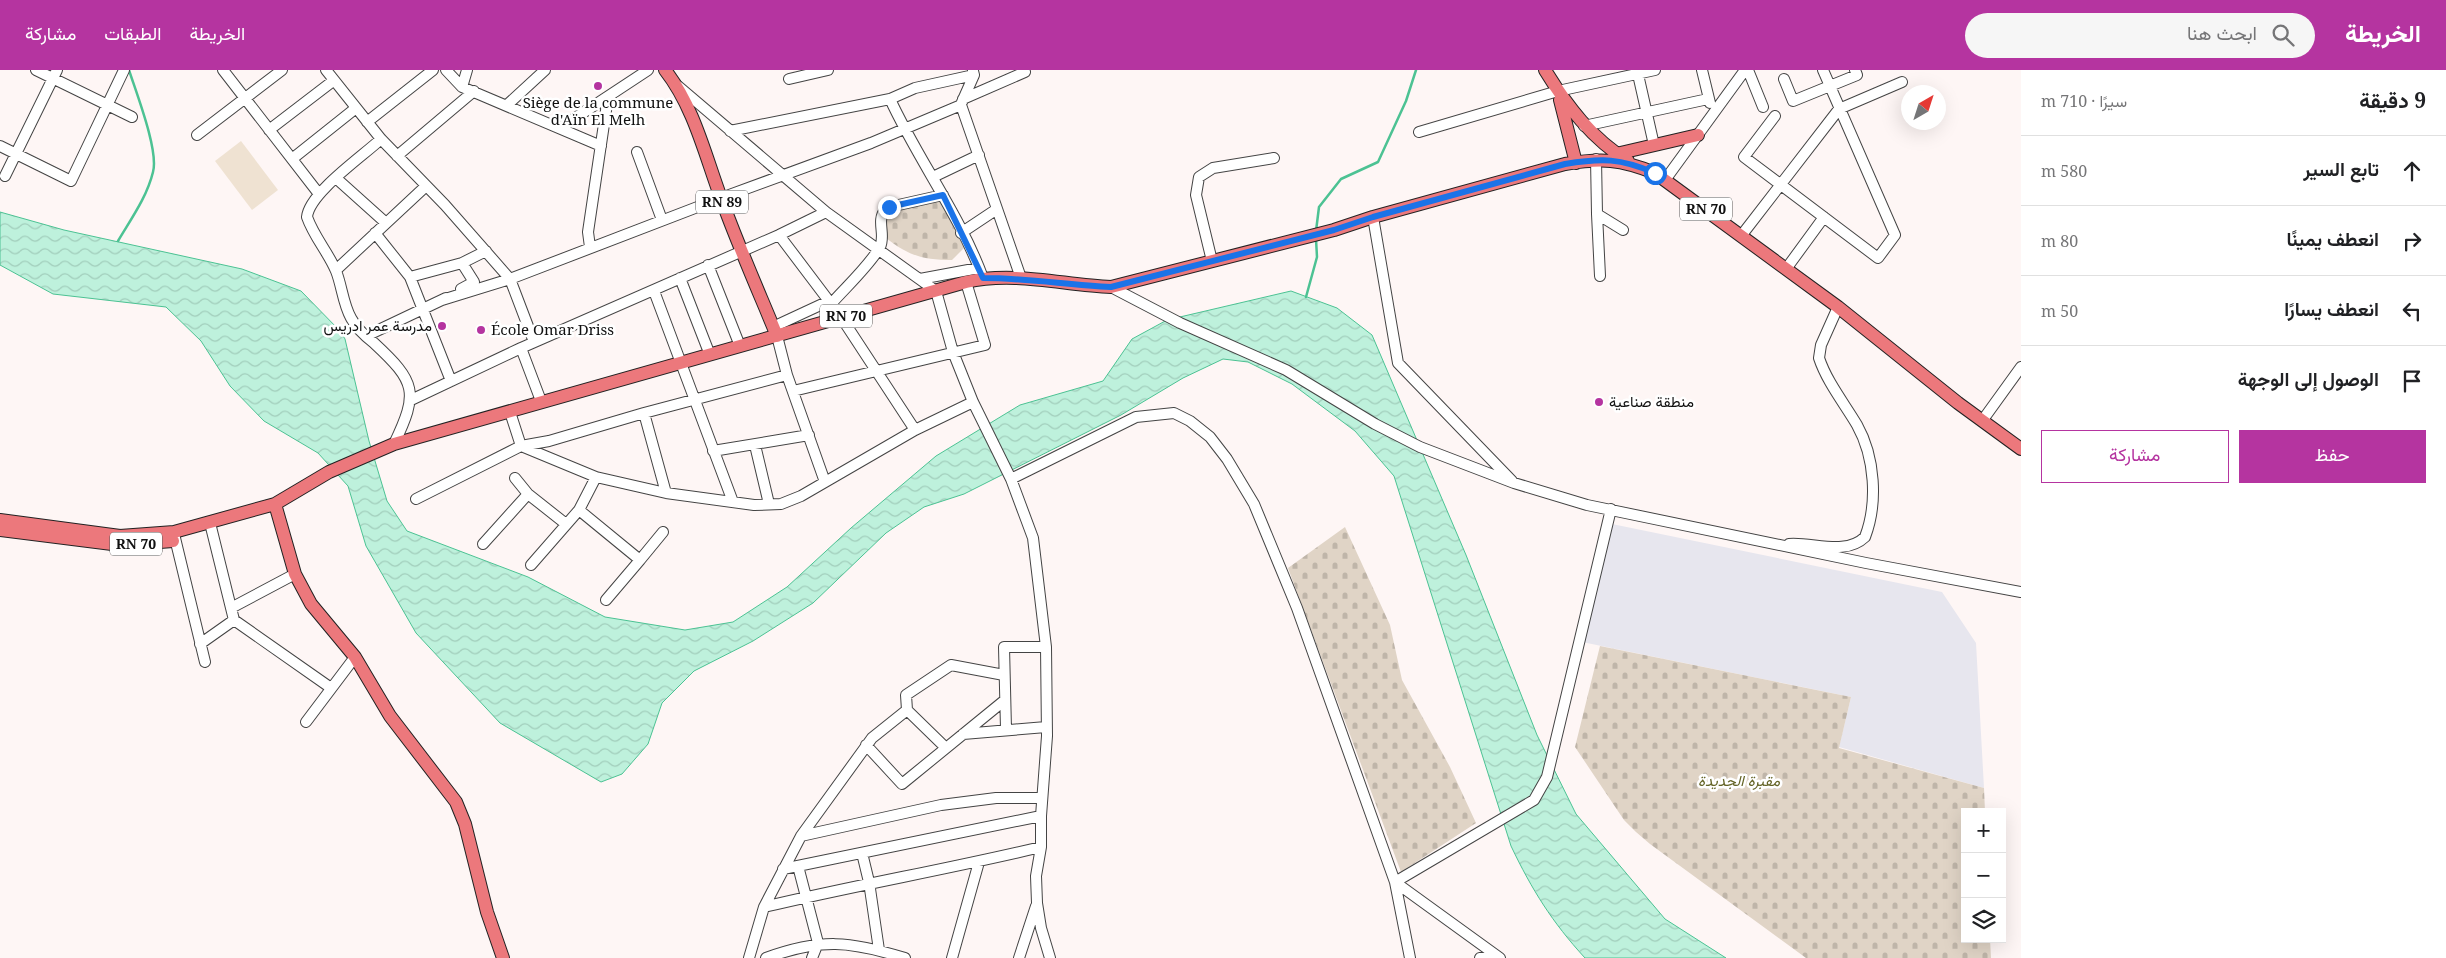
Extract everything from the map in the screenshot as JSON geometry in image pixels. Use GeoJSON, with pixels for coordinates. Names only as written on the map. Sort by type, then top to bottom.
{"type":"FeatureCollection","features":[{"type":"Feature","properties":{"kind":"main road","name":"RN 89"},"geometry":{"type":"LineString","coordinates":[[665,70],[691,114],[720,198],[775,332]]}},
{"type":"Feature","properties":{"kind":"main road"},"geometry":{"type":"LineString","coordinates":[[1545,70],[1558,92],[1584,126],[1616,154],[1631,163]]}},
{"type":"Feature","properties":{"kind":"main road"},"geometry":{"type":"LineString","coordinates":[[1558,92],[1576,162]]}},
{"type":"Feature","properties":{"kind":"main road"},"geometry":{"type":"LineString","coordinates":[[1616,154],[1698,135]]}},
{"type":"Feature","properties":{"kind":"main road","name":"RN 70"},"geometry":{"type":"LineString","coordinates":[[0,520],[58,532],[120,540],[175,536],[211,527],[270,505],[329,472],[392,445],[510,412],[541,401],[680,364],[740,346],[775,332],[936,292],[966,282],[981,273],[1084,286],[1111,287],[1334,230],[1373,217],[1576,162],[1596,159],[1631,163],[1655,173],[1838,307],[2021,449]]}},
{"type":"Feature","properties":{"kind":"main road"},"geometry":{"type":"LineString","coordinates":[[270,505],[295,574],[311,604],[355,657],[390,716],[456,802],[464,824],[487,912],[504,958]]}},
{"type":"Feature","properties":{"kind":"main road","name":"RN 70"},"geometry":{"type":"LineString","coordinates":[[0,530],[58,532]]}},
{"type":"Feature","properties":{"kind":"street"},"geometry":{"type":"LineString","coordinates":[[36,70],[55,74],[107,105],[132,117]]}},
{"type":"Feature","properties":{"kind":"street"},"geometry":{"type":"LineString","coordinates":[[0,146],[71,181],[124,70]]}},
{"type":"Feature","properties":{"kind":"street"},"geometry":{"type":"LineString","coordinates":[[223,70],[319,194]]}},
{"type":"Feature","properties":{"kind":"street"},"geometry":{"type":"LineString","coordinates":[[326,70],[382,140],[510,279],[534,342]]}},
{"type":"Feature","properties":{"kind":"street"},"geometry":{"type":"LineString","coordinates":[[367,122],[433,70]]}},
{"type":"Feature","properties":{"kind":"street"},"geometry":{"type":"LineString","coordinates":[[446,70],[462,86],[601,146]]}},
{"type":"Feature","properties":{"kind":"street"},"geometry":{"type":"LineString","coordinates":[[462,86],[467,70]]}},
{"type":"Feature","properties":{"kind":"street"},"geometry":{"type":"LineString","coordinates":[[507,105],[545,70]]}},
{"type":"Feature","properties":{"kind":"street"},"geometry":{"type":"LineString","coordinates":[[560,128],[648,70]]}},
{"type":"Feature","properties":{"kind":"street"},"geometry":{"type":"LineString","coordinates":[[789,79],[828,70]]}},
{"type":"Feature","properties":{"kind":"street"},"geometry":{"type":"LineString","coordinates":[[1419,132],[1558,92],[1637,72],[1655,70]]}},
{"type":"Feature","properties":{"kind":"street"},"geometry":{"type":"LineString","coordinates":[[1702,70],[1713,114]]}},
{"type":"Feature","properties":{"kind":"street"},"geometry":{"type":"LineString","coordinates":[[1665,180],[1747,70],[1763,107]]}},
{"type":"Feature","properties":{"kind":"street"},"geometry":{"type":"LineString","coordinates":[[1775,116],[1744,157],[1878,258],[1895,235],[1823,70]]}},
{"type":"Feature","properties":{"kind":"street"},"geometry":{"type":"LineString","coordinates":[[1784,79],[1793,101],[1857,75],[1855,70]]}},
{"type":"Feature","properties":{"kind":"street"},"geometry":{"type":"LineString","coordinates":[[197,135],[279,71]]}},
{"type":"Feature","properties":{"kind":"street"},"geometry":{"type":"LineString","coordinates":[[730,131],[890,100],[915,88],[973,72]]}},
{"type":"Feature","properties":{"kind":"street"},"geometry":{"type":"LineString","coordinates":[[973,72],[962,102],[1021,278]]}},
{"type":"Feature","properties":{"kind":"street"},"geometry":{"type":"LineString","coordinates":[[442,300],[510,279],[590,247],[904,130],[1025,72]]}},
{"type":"Feature","properties":{"kind":"street"},"geometry":{"type":"LineString","coordinates":[[1637,72],[1654,145]]}},
{"type":"Feature","properties":{"kind":"street"},"geometry":{"type":"LineString","coordinates":[[6,176],[55,74]]}},
{"type":"Feature","properties":{"kind":"street"},"geometry":{"type":"LineString","coordinates":[[269,130],[334,81]]}},
{"type":"Feature","properties":{"kind":"street"},"geometry":{"type":"LineString","coordinates":[[1742,236],[1839,109],[1902,82]]}},
{"type":"Feature","properties":{"kind":"street"},"geometry":{"type":"LineString","coordinates":[[675,84],[826,212],[936,292],[953,352],[973,402],[1010,476],[1033,538],[1046,646],[1046,728],[1040,816],[1041,847],[1036,876],[1037,902],[1041,928],[1050,958]]}},
{"type":"Feature","properties":{"kind":"street"},"geometry":{"type":"LineString","coordinates":[[397,156],[474,91]]}},
{"type":"Feature","properties":{"kind":"street"},"geometry":{"type":"LineString","coordinates":[[590,247],[588,232],[608,97]]}},
{"type":"Feature","properties":{"kind":"street"},"geometry":{"type":"LineString","coordinates":[[1584,126],[1708,98]]}},
{"type":"Feature","properties":{"kind":"street"},"geometry":{"type":"LineString","coordinates":[[890,100],[904,130],[943,195],[981,273],[920,279]]}},
{"type":"Feature","properties":{"kind":"street"},"geometry":{"type":"LineString","coordinates":[[292,159],[356,108]]}},
{"type":"Feature","properties":{"kind":"street"},"geometry":{"type":"LineString","coordinates":[[382,140],[319,194],[308,208],[307,217],[336,270],[350,318],[404,374],[410,386],[411,400],[405,421],[392,445]]}},
{"type":"Feature","properties":{"kind":"street"},"geometry":{"type":"LineString","coordinates":[[637,152],[662,220]]}},
{"type":"Feature","properties":{"kind":"street"},"geometry":{"type":"LineString","coordinates":[[933,177],[979,155]]}},
{"type":"Feature","properties":{"kind":"street"},"geometry":{"type":"LineString","coordinates":[[1212,261],[1196,195],[1198,177],[1214,168],[1274,158]]}},
{"type":"Feature","properties":{"kind":"street"},"geometry":{"type":"LineString","coordinates":[[1596,159],[1600,276]]}},
{"type":"Feature","properties":{"kind":"street"},"geometry":{"type":"LineString","coordinates":[[337,179],[386,223]]}},
{"type":"Feature","properties":{"kind":"street"},"geometry":{"type":"LineString","coordinates":[[336,270],[426,186]]}},
{"type":"Feature","properties":{"kind":"street"},"geometry":{"type":"LineString","coordinates":[[825,482],[787,375],[775,332],[830,302],[879,249],[883,237],[881,219],[885,210],[894,206],[943,195]]}},
{"type":"Feature","properties":{"kind":"street"},"geometry":{"type":"LineString","coordinates":[[961,232],[997,209]]}},
{"type":"Feature","properties":{"kind":"street"},"geometry":{"type":"LineString","coordinates":[[411,400],[534,342],[654,291],[826,212]]}},
{"type":"Feature","properties":{"kind":"street"},"geometry":{"type":"LineString","coordinates":[[1597,214],[1623,230]]}},
{"type":"Feature","properties":{"kind":"street"},"geometry":{"type":"LineString","coordinates":[[1373,217],[1398,363],[1514,483]]}},
{"type":"Feature","properties":{"kind":"street"},"geometry":{"type":"LineString","coordinates":[[1786,269],[1824,217]]}},
{"type":"Feature","properties":{"kind":"street"},"geometry":{"type":"LineString","coordinates":[[375,233],[410,277],[452,381]]}},
{"type":"Feature","properties":{"kind":"street"},"geometry":{"type":"LineString","coordinates":[[779,235],[841,317],[915,430]]}},
{"type":"Feature","properties":{"kind":"street"},"geometry":{"type":"LineString","coordinates":[[410,277],[462,263],[486,251]]}},
{"type":"Feature","properties":{"kind":"street"},"geometry":{"type":"LineString","coordinates":[[366,336],[442,300],[474,282],[462,263]]}},
{"type":"Feature","properties":{"kind":"street"},"geometry":{"type":"LineString","coordinates":[[708,265],[740,346]]}},
{"type":"Feature","properties":{"kind":"street"},"geometry":{"type":"LineString","coordinates":[[680,278],[710,355]]}},
{"type":"Feature","properties":{"kind":"street"},"geometry":{"type":"LineString","coordinates":[[793,391],[985,345],[966,282]]}},
{"type":"Feature","properties":{"kind":"street"},"geometry":{"type":"LineString","coordinates":[[1111,287],[1180,322],[1286,370],[1375,424],[1420,447],[1514,483],[1587,505],[1775,545],[2021,592]]}},
{"type":"Feature","properties":{"kind":"street"},"geometry":{"type":"LineString","coordinates":[[654,291],[733,502]]}},
{"type":"Feature","properties":{"kind":"street"},"geometry":{"type":"LineString","coordinates":[[1775,545],[1807,543],[1849,547],[1865,537],[1868,530],[1873,504],[1873,487],[1864,438],[1819,358],[1821,345],[1838,307]]}},
{"type":"Feature","properties":{"kind":"street"},"geometry":{"type":"LineString","coordinates":[[521,348],[541,401]]}},
{"type":"Feature","properties":{"kind":"street"},"geometry":{"type":"LineString","coordinates":[[1982,420],[2021,367]]}},
{"type":"Feature","properties":{"kind":"street"},"geometry":{"type":"LineString","coordinates":[[416,499],[521,446],[550,442],[693,399],[787,375]]}},
{"type":"Feature","properties":{"kind":"street"},"geometry":{"type":"LineString","coordinates":[[510,412],[521,446],[596,477],[666,493],[733,502],[781,504],[801,496],[915,430],[973,402]]}},
{"type":"Feature","properties":{"kind":"street"},"geometry":{"type":"LineString","coordinates":[[644,413],[666,493]]}},
{"type":"Feature","properties":{"kind":"street"},"geometry":{"type":"LineString","coordinates":[[1010,476],[1136,417],[1174,413],[1190,421],[1210,437],[1227,459],[1257,512],[1297,608],[1395,882],[1410,958]]}},
{"type":"Feature","properties":{"kind":"street"},"geometry":{"type":"LineString","coordinates":[[713,452],[808,436]]}},
{"type":"Feature","properties":{"kind":"street"},"geometry":{"type":"LineString","coordinates":[[755,444],[769,504]]}},
{"type":"Feature","properties":{"kind":"street"},"geometry":{"type":"LineString","coordinates":[[531,565],[579,510],[596,477]]}},
{"type":"Feature","properties":{"kind":"street"},"geometry":{"type":"LineString","coordinates":[[514,478],[528,494],[566,524]]}},
{"type":"Feature","properties":{"kind":"street"},"geometry":{"type":"LineString","coordinates":[[483,544],[528,494]]}},
{"type":"Feature","properties":{"kind":"street"},"geometry":{"type":"LineString","coordinates":[[1395,882],[1534,800],[1546,778],[1611,509]]}},
{"type":"Feature","properties":{"kind":"street"},"geometry":{"type":"LineString","coordinates":[[579,510],[640,560]]}},
{"type":"Feature","properties":{"kind":"street"},"geometry":{"type":"LineString","coordinates":[[211,527],[234,620],[330,688]]}},
{"type":"Feature","properties":{"kind":"street"},"geometry":{"type":"LineString","coordinates":[[606,600],[663,532]]}},
{"type":"Feature","properties":{"kind":"street"},"geometry":{"type":"LineString","coordinates":[[175,536],[205,662]]}},
{"type":"Feature","properties":{"kind":"street"},"geometry":{"type":"LineString","coordinates":[[231,608],[295,574]]}},
{"type":"Feature","properties":{"kind":"street"},"geometry":{"type":"LineString","coordinates":[[200,644],[234,620]]}},
{"type":"Feature","properties":{"kind":"street"},"geometry":{"type":"LineString","coordinates":[[1006,729],[1004,647],[1046,646]]}},
{"type":"Feature","properties":{"kind":"street"},"geometry":{"type":"LineString","coordinates":[[306,722],[355,657]]}},
{"type":"Feature","properties":{"kind":"street"},"geometry":{"type":"LineString","coordinates":[[946,748],[907,710],[906,695],[951,665],[1004,675]]}},
{"type":"Feature","properties":{"kind":"street"},"geometry":{"type":"LineString","coordinates":[[866,746],[902,784],[1005,700]]}},
{"type":"Feature","properties":{"kind":"street"},"geometry":{"type":"LineString","coordinates":[[749,958],[764,907],[800,836],[872,738],[907,710]]}},
{"type":"Feature","properties":{"kind":"street"},"geometry":{"type":"LineString","coordinates":[[963,734],[1006,729],[1046,728]]}},
{"type":"Feature","properties":{"kind":"street"},"geometry":{"type":"LineString","coordinates":[[800,836],[941,804],[996,798],[1042,798]]}},
{"type":"Feature","properties":{"kind":"street"},"geometry":{"type":"LineString","coordinates":[[783,870],[1040,816]]}},
{"type":"Feature","properties":{"kind":"street"},"geometry":{"type":"LineString","coordinates":[[764,907],[869,882],[979,862],[1041,847]]}},
{"type":"Feature","properties":{"kind":"street"},"geometry":{"type":"LineString","coordinates":[[862,853],[881,953]]}},
{"type":"Feature","properties":{"kind":"street"},"geometry":{"type":"LineString","coordinates":[[952,958],[979,862]]}},
{"type":"Feature","properties":{"kind":"street"},"geometry":{"type":"LineString","coordinates":[[798,866],[818,943],[812,958]]}},
{"type":"Feature","properties":{"kind":"street"},"geometry":{"type":"LineString","coordinates":[[1395,882],[1497,957]]}},
{"type":"Feature","properties":{"kind":"street"},"geometry":{"type":"LineString","coordinates":[[1019,958],[1037,902]]}},
{"type":"Feature","properties":{"kind":"street"},"geometry":{"type":"LineString","coordinates":[[766,958],[795,948],[818,943],[838,942],[905,958]]}},
{"type":"Feature","properties":{"kind":"street"},"geometry":{"type":"LineString","coordinates":[[784,958],[795,948]]}},
{"type":"Feature","properties":{"kind":"street"},"geometry":{"type":"LineString","coordinates":[[1480,958],[1497,957]]}},
{"type":"Feature","properties":{"kind":"shaded area"},"geometry":{"type":"Polygon","coordinates":[[[241,141],[278,190],[252,210],[215,161],[241,141]]]}},
{"type":"Feature","properties":{"kind":"shaded area"},"geometry":{"type":"Polygon","coordinates":[[[1612,524],[1942,592],[1976,643],[1984,788],[1839,747],[1851,697],[1582,642],[1612,524]]]}},
{"type":"Feature","properties":{"kind":"green space"},"geometry":{"type":"Polygon","coordinates":[[[940,199],[964,248],[952,260],[917,256],[886,238],[884,217],[888,210],[940,199]]]}},
{"type":"Feature","properties":{"kind":"green space"},"geometry":{"type":"Polygon","coordinates":[[[1345,527],[1390,625],[1402,680],[1450,767],[1476,823],[1401,872],[1288,568],[1345,527]]]}},
{"type":"Feature","properties":{"kind":"green space","name":"مقبرة الجديدة"},"geometry":{"type":"Polygon","coordinates":[[[1600,646],[1851,697],[1839,748],[1984,788],[1985,808],[1961,808],[1961,943],[1990,943],[1991,958],[1806,958],[1636,832],[1624,820],[1575,747],[1600,646]]]}},
{"type":"Feature","properties":{"kind":"water"},"geometry":{"type":"Polygon","coordinates":[[[0,212],[64,230],[242,269],[301,291],[340,331],[345,339],[369,441],[387,501],[407,531],[528,577],[605,617],[685,630],[733,622],[787,587],[851,528],[936,456],[1020,405],[1103,381],[1132,339],[1167,320],[1291,291],[1337,308],[1372,335],[1466,555],[1537,735],[1576,814],[1665,919],[1726,958],[1585,958],[1562,932],[1535,891],[1511,846],[1394,476],[1355,431],[1292,384],[1248,362],[1223,359],[1183,378],[1121,415],[964,494],[924,507],[886,533],[813,603],[753,641],[694,671],[662,703],[648,744],[622,774],[601,782],[500,723],[416,633],[366,546],[348,486],[318,453],[264,421],[230,386],[201,341],[166,307],[53,294],[0,265],[0,212]]]}},
{"type":"Feature","properties":{"kind":"waterway"},"geometry":{"type":"LineString","coordinates":[[118,241],[147,190],[154,162],[146,121],[129,70]]}},
{"type":"Feature","properties":{"kind":"waterway"},"geometry":{"type":"LineString","coordinates":[[1316,231],[1319,207],[1341,179],[1378,162],[1406,101],[1416,70]]}},
{"type":"Feature","properties":{"kind":"waterway"},"geometry":{"type":"LineString","coordinates":[[1306,297],[1317,257],[1316,239]]}},
{"type":"Feature","properties":{"kind":"place","name":"Siège de la commune d'Aïn El Melh"},"geometry":{"type":"Point","coordinates":[598,86]}},
{"type":"Feature","properties":{"kind":"place","name":"مدرسة عمر ادريس"},"geometry":{"type":"Point","coordinates":[442,326]}},
{"type":"Feature","properties":{"kind":"place","name":"École Omar Driss"},"geometry":{"type":"Point","coordinates":[481,330]}},
{"type":"Feature","properties":{"kind":"place","name":"منطقة صناعية"},"geometry":{"type":"Point","coordinates":[1599,402]}},
{"type":"Feature","properties":{"kind":"route"},"geometry":{"type":"LineString","coordinates":[[889,207],[943,195],[983,278],[1021,278],[1084,286],[1111,287],[1334,230],[1373,217],[1565,164],[1596,159],[1631,163],[1655,173]]}}]}
